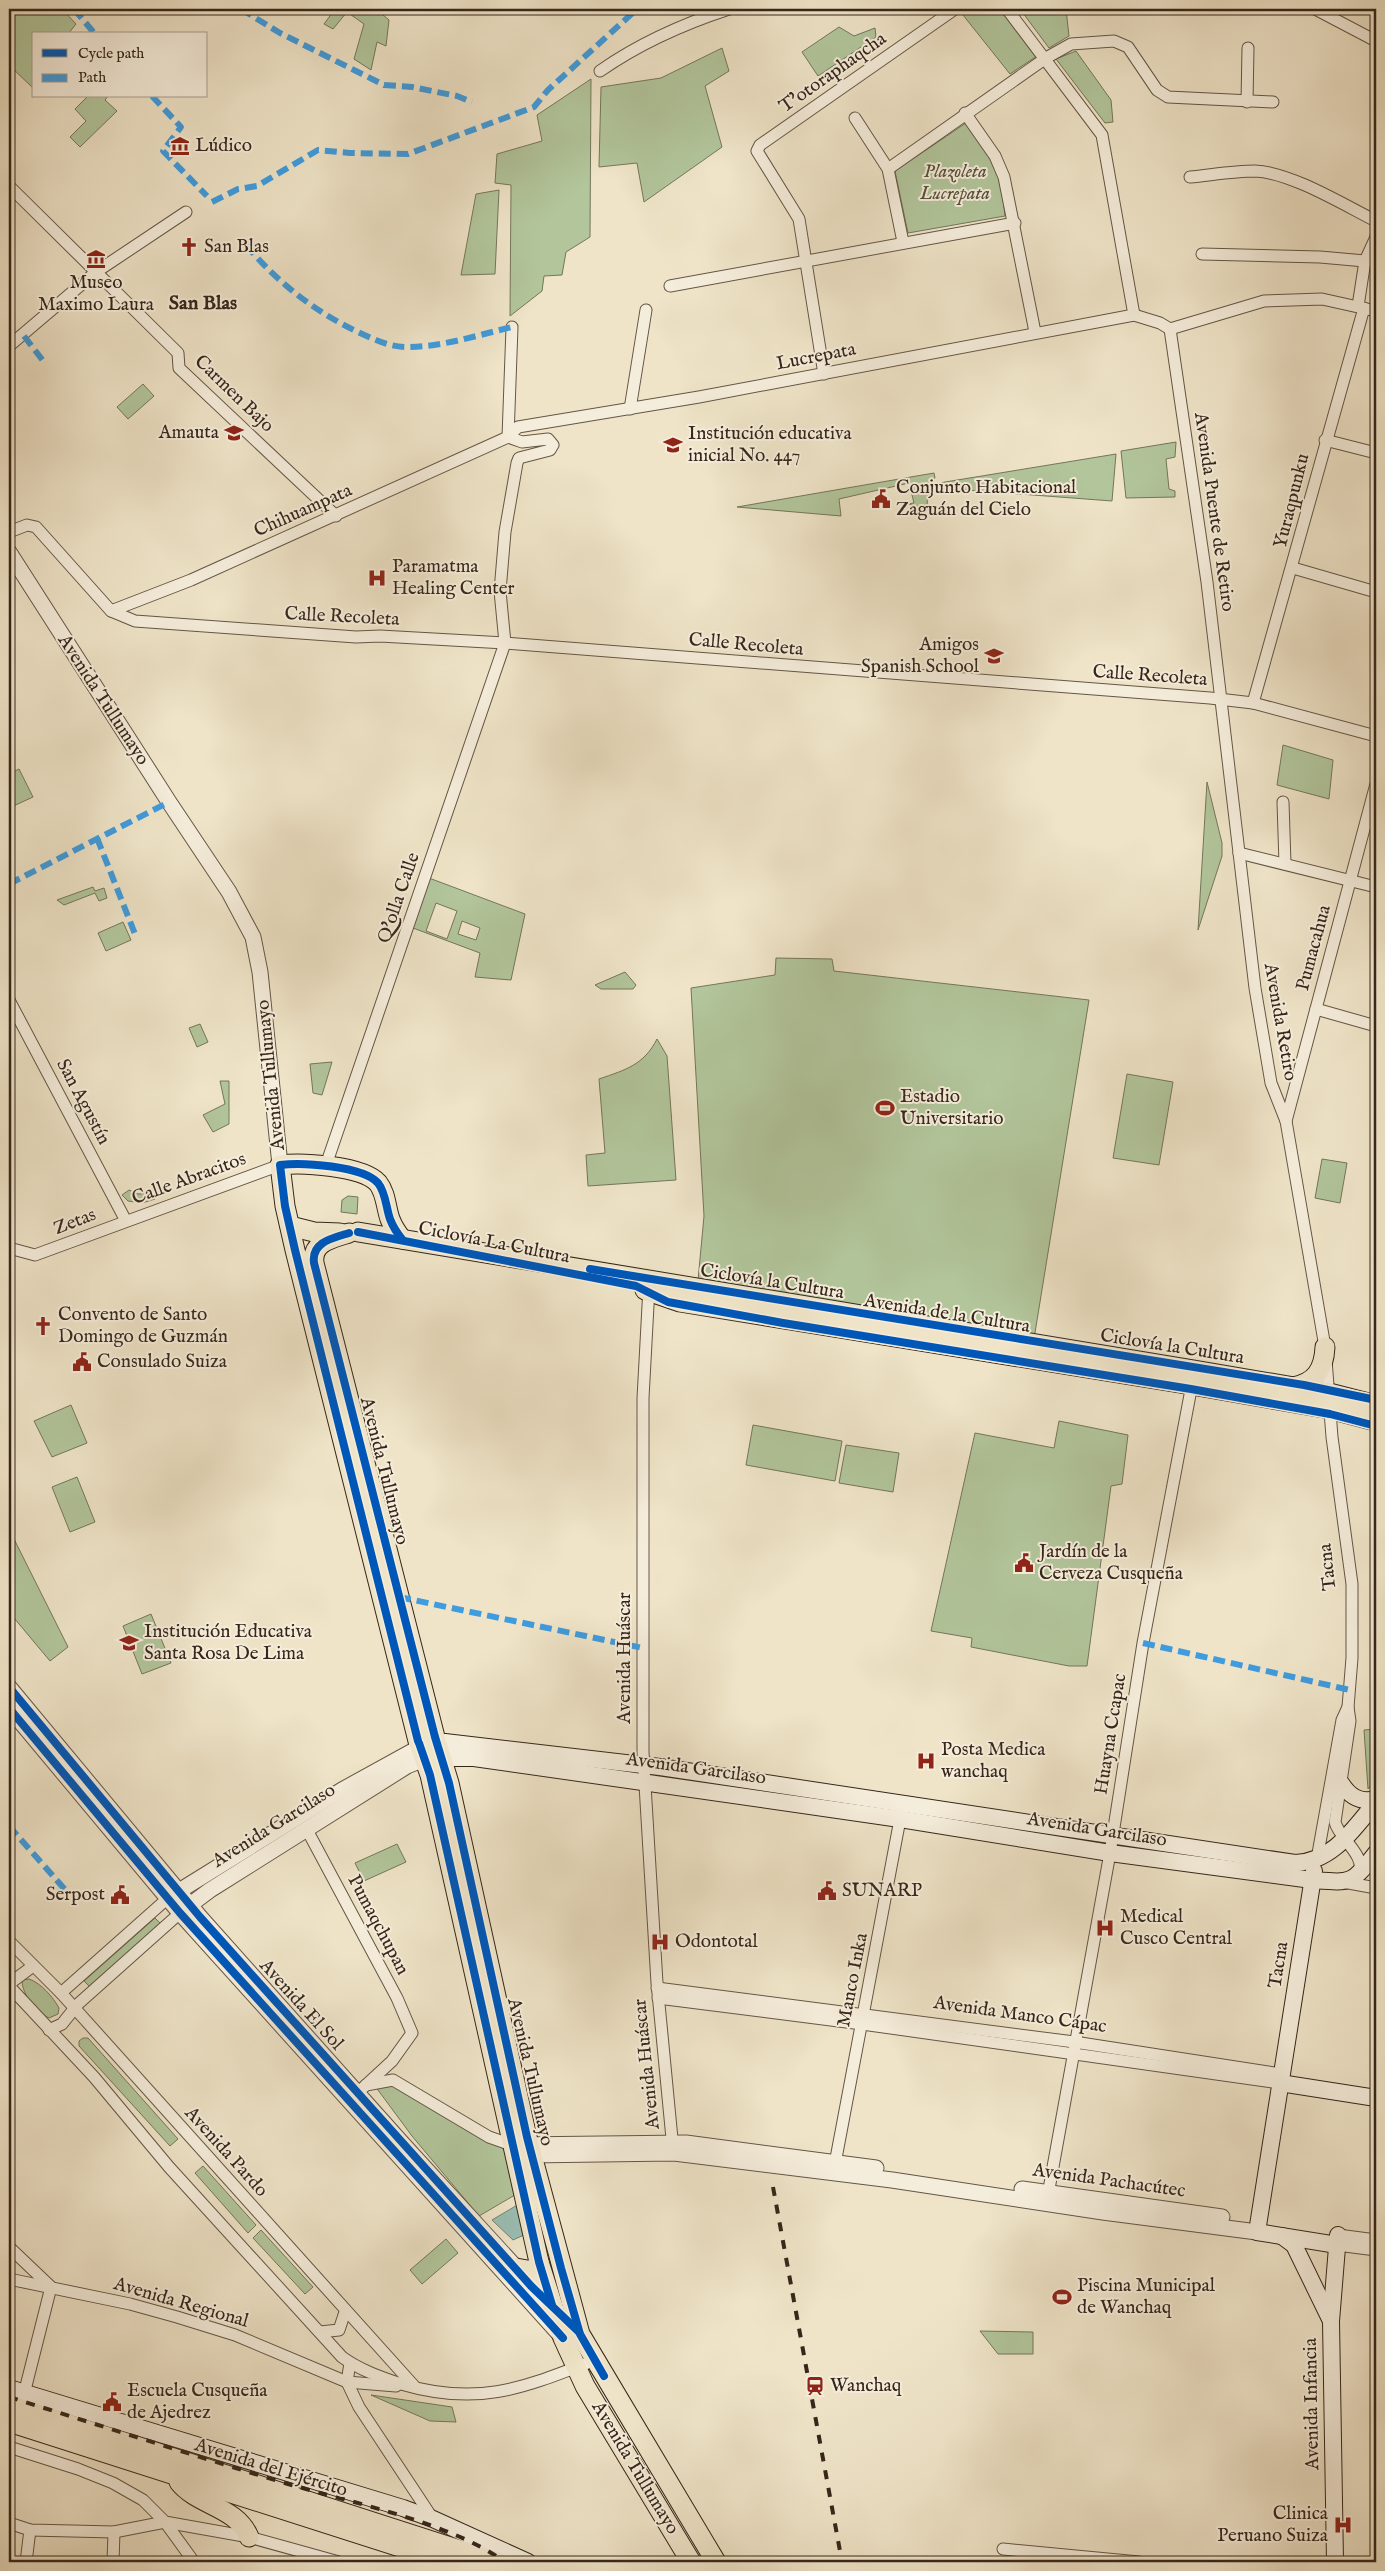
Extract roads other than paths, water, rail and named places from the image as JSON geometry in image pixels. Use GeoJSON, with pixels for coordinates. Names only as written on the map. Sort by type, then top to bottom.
{"type":"FeatureCollection","features":[{"type":"Feature","properties":{"kind":"main road"},"geometry":{"type":"LineString","coordinates":[[272,1168],[296,1163],[326,1165],[373,1179],[384,1193],[390,1220],[402,1239]]}},
{"type":"Feature","properties":{"kind":"main road","name":"Avenida Tullumayo"},"geometry":{"type":"LineString","coordinates":[[272,1168],[290,1226],[431,1752]]}},
{"type":"Feature","properties":{"kind":"main road"},"geometry":{"type":"LineString","coordinates":[[354,1233],[375,1222],[386,1206]]}},
{"type":"Feature","properties":{"kind":"main road","name":"Avenida de la Cultura"},"geometry":{"type":"LineString","coordinates":[[290,1226],[314,1232],[354,1233],[402,1239],[645,1284],[680,1302],[925,1334],[1330,1401],[1376,1405]]}},
{"type":"Feature","properties":{"kind":"main road","name":"Avenida Tullumayo"},"geometry":{"type":"LineString","coordinates":[[354,1233],[320,1244],[314,1253],[314,1263],[525,2148],[572,2336],[577,2367],[585,2386],[691,2562]]}},
{"type":"Feature","properties":{"kind":"main road"},"geometry":{"type":"LineString","coordinates":[[1293,1387],[1304,1385],[1314,1379],[1321,1370],[1325,1347]]}},
{"type":"Feature","properties":{"kind":"main road","name":"Avenida de la Cultura"},"geometry":{"type":"LineString","coordinates":[[1193,1377],[1293,1387],[1376,1421]]}},
{"type":"Feature","properties":{"kind":"main road","name":"Avenida Garcilaso"},"geometry":{"type":"LineString","coordinates":[[431,1752],[445,1742],[643,1766],[902,1812],[1110,1853],[1312,1880],[1341,1882],[1359,1875]]}},
{"type":"Feature","properties":{"kind":"main road","name":"Avenida Garcilaso"},"geometry":{"type":"LineString","coordinates":[[431,1752],[645,1782],[1113,1836],[1295,1863],[1321,1857]]}},
{"type":"Feature","properties":{"kind":"main road"},"geometry":{"type":"LineString","coordinates":[[1341,1783],[1347,1793],[1356,1799],[1376,1800]]}},
{"type":"Feature","properties":{"kind":"main road"},"geometry":{"type":"LineString","coordinates":[[1321,1857],[1344,1840],[1376,1800]]}},
{"type":"Feature","properties":{"kind":"main road"},"geometry":{"type":"LineString","coordinates":[[1359,1875],[1376,1852]]}},
{"type":"Feature","properties":{"kind":"main road","name":"Tacna"},"geometry":{"type":"LineString","coordinates":[[1258,2228],[1312,1880],[1321,1857]]}},
{"type":"Feature","properties":{"kind":"main road","name":"Avenida Manco Cápac"},"geometry":{"type":"LineString","coordinates":[[1280,2078],[1376,2088]]}},
{"type":"Feature","properties":{"kind":"main road","name":"Avenida Manco Cápac"},"geometry":{"type":"LineString","coordinates":[[1280,2078],[1376,2098]]}},
{"type":"Feature","properties":{"kind":"main road","name":"Avenida Tullumayo"},"geometry":{"type":"LineString","coordinates":[[525,2148],[539,2262],[554,2308],[572,2336],[595,2360],[716,2562]]}},
{"type":"Feature","properties":{"kind":"main road","name":"Avenida Pachacútec"},"geometry":{"type":"LineString","coordinates":[[1258,2228],[1282,2236],[1338,2240]]}},
{"type":"Feature","properties":{"kind":"main road","name":"Avenida Pachacútec"},"geometry":{"type":"LineString","coordinates":[[1258,2228],[1338,2240]]}},
{"type":"Feature","properties":{"kind":"main road"},"geometry":{"type":"LineString","coordinates":[[1282,2236],[1294,2246],[1331,2321]]}},
{"type":"Feature","properties":{"kind":"main road","name":"Avenida Infancia"},"geometry":{"type":"LineString","coordinates":[[1335,2562],[1331,2321],[1338,2240]]}},
{"type":"Feature","properties":{"kind":"main road"},"geometry":{"type":"LineString","coordinates":[[516,2268],[533,2271],[539,2262]]}},
{"type":"Feature","properties":{"kind":"main road","name":"Avenida del Ejército"},"geometry":{"type":"LineString","coordinates":[[13,2404],[174,2475],[447,2562]]}},
{"type":"Feature","properties":{"kind":"main road","name":"Avenida del Ejército"},"geometry":{"type":"LineString","coordinates":[[13,2404],[432,2519],[528,2562]]}},
{"type":"Feature","properties":{"kind":"main road","name":"Avenida del Ejército"},"geometry":{"type":"LineString","coordinates":[[13,2404],[497,2562]]}},
{"type":"Feature","properties":{"kind":"main road"},"geometry":{"type":"LineString","coordinates":[[174,2475],[186,2490],[222,2508],[239,2522],[249,2538]]}},
{"type":"Feature","properties":{"kind":"street"},"geometry":{"type":"LineString","coordinates":[[600,71],[624,54],[683,24],[729,9]]}},
{"type":"Feature","properties":{"kind":"street","name":"T'otoraphaqcha"},"geometry":{"type":"LineString","coordinates":[[806,262],[799,219],[757,151],[760,146],[955,9]]}},
{"type":"Feature","properties":{"kind":"street"},"geometry":{"type":"LineString","coordinates":[[1007,9],[1046,58],[1102,135],[1134,315],[1160,322],[1170,329],[1264,301],[1322,299],[1376,312]]}},
{"type":"Feature","properties":{"kind":"street"},"geometry":{"type":"LineString","coordinates":[[1315,9],[1376,41]]}},
{"type":"Feature","properties":{"kind":"street"},"geometry":{"type":"LineString","coordinates":[[888,169],[965,113],[1046,58],[1071,44],[1114,40],[1128,47],[1157,90],[1168,97],[1273,102]]}},
{"type":"Feature","properties":{"kind":"street"},"geometry":{"type":"LineString","coordinates":[[1246,102],[1248,48]]}},
{"type":"Feature","properties":{"kind":"street"},"geometry":{"type":"LineString","coordinates":[[965,113],[995,156],[1004,177],[1015,224],[1035,332]]}},
{"type":"Feature","properties":{"kind":"street"},"geometry":{"type":"LineString","coordinates":[[855,118],[888,169],[903,242]]}},
{"type":"Feature","properties":{"kind":"street"},"geometry":{"type":"LineString","coordinates":[[1190,177],[1256,171],[1274,175],[1292,180],[1376,220]]}},
{"type":"Feature","properties":{"kind":"street","name":"Carmen Bajo"},"geometry":{"type":"LineString","coordinates":[[9,186],[178,353],[179,368],[336,516]]}},
{"type":"Feature","properties":{"kind":"street"},"geometry":{"type":"LineString","coordinates":[[9,346],[96,272],[186,212]]}},
{"type":"Feature","properties":{"kind":"street"},"geometry":{"type":"LineString","coordinates":[[670,286],[806,262],[903,242],[1015,224]]}},
{"type":"Feature","properties":{"kind":"street","name":"Yuraqpunku"},"geometry":{"type":"LineString","coordinates":[[1254,704],[1293,568],[1361,307],[1364,261],[1376,237]]}},
{"type":"Feature","properties":{"kind":"street"},"geometry":{"type":"LineString","coordinates":[[1202,254],[1320,257],[1364,261]]}},
{"type":"Feature","properties":{"kind":"street"},"geometry":{"type":"LineString","coordinates":[[806,262],[824,374]]}},
{"type":"Feature","properties":{"kind":"street"},"geometry":{"type":"LineString","coordinates":[[630,409],[646,310]]}},
{"type":"Feature","properties":{"kind":"street","name":"Lucrepata"},"geometry":{"type":"LineString","coordinates":[[508,438],[518,426],[630,409],[1134,315]]}},
{"type":"Feature","properties":{"kind":"street"},"geometry":{"type":"LineString","coordinates":[[505,643],[500,591],[505,532],[517,463],[519,458],[550,450],[553,445],[548,439],[522,442],[508,438],[512,327]]}},
{"type":"Feature","properties":{"kind":"street","name":"Avenida Puente de Retiro"},"geometry":{"type":"LineString","coordinates":[[1170,329],[1222,700]]}},
{"type":"Feature","properties":{"kind":"street","name":"Chihuampata"},"geometry":{"type":"LineString","coordinates":[[111,611],[191,580],[508,438]]}},
{"type":"Feature","properties":{"kind":"street"},"geometry":{"type":"LineString","coordinates":[[1325,440],[1376,453]]}},
{"type":"Feature","properties":{"kind":"street"},"geometry":{"type":"LineString","coordinates":[[9,532],[27,525],[36,528],[111,611]]}},
{"type":"Feature","properties":{"kind":"street","name":"Avenida Tullumayo"},"geometry":{"type":"LineString","coordinates":[[9,552],[229,892],[253,937],[259,963],[272,1168]]}},
{"type":"Feature","properties":{"kind":"street"},"geometry":{"type":"LineString","coordinates":[[1293,568],[1376,592]]}},
{"type":"Feature","properties":{"kind":"street","name":"Calle Recoleta"},"geometry":{"type":"LineString","coordinates":[[111,611],[134,621],[153,623],[356,637],[380,636],[505,643],[1222,700],[1254,704],[1376,736]]}},
{"type":"Feature","properties":{"kind":"street","name":"Q'olla Calle"},"geometry":{"type":"LineString","coordinates":[[326,1165],[505,643]]}},
{"type":"Feature","properties":{"kind":"street","name":"Avenida Retiro"},"geometry":{"type":"LineString","coordinates":[[1222,700],[1255,988],[1271,1083],[1286,1121],[1325,1347]]}},
{"type":"Feature","properties":{"kind":"street","name":"Pumacahua"},"geometry":{"type":"LineString","coordinates":[[1286,1121],[1376,784]]}},
{"type":"Feature","properties":{"kind":"street"},"geometry":{"type":"LineString","coordinates":[[1282,802],[1285,864]]}},
{"type":"Feature","properties":{"kind":"street"},"geometry":{"type":"LineString","coordinates":[[1239,852],[1376,887]]}},
{"type":"Feature","properties":{"kind":"street","name":"San Agustín"},"geometry":{"type":"LineString","coordinates":[[9,1000],[126,1221]]}},
{"type":"Feature","properties":{"kind":"street"},"geometry":{"type":"LineString","coordinates":[[1316,1009],[1376,1026]]}},
{"type":"Feature","properties":{"kind":"street","name":"Calle Abracitos"},"geometry":{"type":"LineString","coordinates":[[126,1221],[272,1168]]}},
{"type":"Feature","properties":{"kind":"street","name":"Zetas"},"geometry":{"type":"LineString","coordinates":[[9,1248],[35,1255],[126,1221]]}},
{"type":"Feature","properties":{"kind":"street","name":"Avenida Huáscar"},"geometry":{"type":"LineString","coordinates":[[645,1284],[643,1398],[643,1766],[658,1993],[673,2148]]}},
{"type":"Feature","properties":{"kind":"street"},"geometry":{"type":"LineString","coordinates":[[1325,1347],[1330,1401]]}},
{"type":"Feature","properties":{"kind":"street","name":"Huayna Ccapac"},"geometry":{"type":"LineString","coordinates":[[1048,2198],[1073,2047],[1113,1836],[1143,1643],[1193,1377]]}},
{"type":"Feature","properties":{"kind":"street","name":"Tacna"},"geometry":{"type":"LineString","coordinates":[[1330,1401],[1352,1584],[1352,1658],[1348,1707],[1350,1721],[1334,1822],[1337,1832],[1360,1862],[1359,1875]]}},
{"type":"Feature","properties":{"kind":"street","name":"Avenida El Sol"},"geometry":{"type":"LineString","coordinates":[[9,1687],[173,1894]]}},
{"type":"Feature","properties":{"kind":"street","name":"Tacna"},"geometry":{"type":"LineString","coordinates":[[1321,1857],[1342,1720],[1348,1707]]}},
{"type":"Feature","properties":{"kind":"street","name":"Avenida El Sol"},"geometry":{"type":"LineString","coordinates":[[9,1708],[185,1908],[554,2308]]}},
{"type":"Feature","properties":{"kind":"street","name":"Avenida Garcilaso"},"geometry":{"type":"LineString","coordinates":[[49,2030],[62,2024],[76,2008],[185,1908],[306,1828],[431,1752]]}},
{"type":"Feature","properties":{"kind":"street","name":"Avenida Garcilaso"},"geometry":{"type":"LineString","coordinates":[[61,1993],[173,1894],[342,1790],[431,1752]]}},
{"type":"Feature","properties":{"kind":"street","name":"Manco Inka"},"geometry":{"type":"LineString","coordinates":[[834,2167],[902,1812]]}},
{"type":"Feature","properties":{"kind":"street","name":"Pumaqchupan"},"geometry":{"type":"LineString","coordinates":[[306,1828],[397,1998],[410,2027],[410,2039],[392,2061]]}},
{"type":"Feature","properties":{"kind":"street"},"geometry":{"type":"LineString","coordinates":[[1341,1882],[1376,1888]]}},
{"type":"Feature","properties":{"kind":"street","name":"Avenida Pardo"},"geometry":{"type":"LineString","coordinates":[[9,1941],[76,2008],[345,2312],[415,2388]]}},
{"type":"Feature","properties":{"kind":"street"},"geometry":{"type":"LineString","coordinates":[[33,1966],[9,1985],[94,2077],[170,2167],[342,2357],[350,2363],[385,2379],[415,2388],[459,2396],[487,2394],[559,2375],[595,2360]]}},
{"type":"Feature","properties":{"kind":"street","name":"Avenida Manco Cápac"},"geometry":{"type":"LineString","coordinates":[[658,1993],[1073,2047],[1280,2078]]}},
{"type":"Feature","properties":{"kind":"street"},"geometry":{"type":"LineString","coordinates":[[392,2061],[393,2080]]}},
{"type":"Feature","properties":{"kind":"street"},"geometry":{"type":"LineString","coordinates":[[357,2093],[392,2061]]}},
{"type":"Feature","properties":{"kind":"street"},"geometry":{"type":"LineString","coordinates":[[393,2080],[489,2137],[525,2148]]}},
{"type":"Feature","properties":{"kind":"street"},"geometry":{"type":"LineString","coordinates":[[357,2093],[393,2080]]}},
{"type":"Feature","properties":{"kind":"street","name":"Avenida El Sol"},"geometry":{"type":"LineString","coordinates":[[357,2093],[572,2336]]}},
{"type":"Feature","properties":{"kind":"street","name":"Avenida Pachacútec"},"geometry":{"type":"LineString","coordinates":[[525,2148],[584,2155],[673,2148]]}},
{"type":"Feature","properties":{"kind":"street","name":"Avenida Pachacútec"},"geometry":{"type":"LineString","coordinates":[[525,2148],[673,2148],[834,2167],[1258,2228]]}},
{"type":"Feature","properties":{"kind":"street","name":"Avenida Pachacútec"},"geometry":{"type":"LineString","coordinates":[[1338,2240],[1376,2240]]}},
{"type":"Feature","properties":{"kind":"street","name":"Avenida Pachacútec"},"geometry":{"type":"LineString","coordinates":[[1338,2240],[1376,2250]]}},
{"type":"Feature","properties":{"kind":"street"},"geometry":{"type":"LineString","coordinates":[[9,2247],[51,2287],[13,2404]]}},
{"type":"Feature","properties":{"kind":"street","name":"Avenida Regional"},"geometry":{"type":"LineString","coordinates":[[9,2279],[130,2304],[193,2322],[235,2335],[343,2380],[415,2388]]}},
{"type":"Feature","properties":{"kind":"street"},"geometry":{"type":"LineString","coordinates":[[320,2332],[339,2330],[345,2312]]}},
{"type":"Feature","properties":{"kind":"street"},"geometry":{"type":"LineString","coordinates":[[350,2363],[343,2380],[432,2519]]}},
{"type":"Feature","properties":{"kind":"street"},"geometry":{"type":"LineString","coordinates":[[9,2447],[78,2469],[113,2483],[143,2500],[165,2522],[194,2562]]}},
{"type":"Feature","properties":{"kind":"street"},"geometry":{"type":"LineString","coordinates":[[9,2523],[30,2530],[114,2532],[165,2522],[249,2538],[314,2558],[339,2562]]}},
{"type":"Feature","properties":{"kind":"street"},"geometry":{"type":"LineString","coordinates":[[26,2562],[30,2530]]}},
{"type":"Feature","properties":{"kind":"street"},"geometry":{"type":"LineString","coordinates":[[113,2562],[114,2532]]}},
{"type":"Feature","properties":{"kind":"street"},"geometry":{"type":"LineString","coordinates":[[1003,2549],[1139,2562]]}},
{"type":"Feature","properties":{"kind":"water"},"geometry":{"type":"Polygon","coordinates":[[[519,2204],[526,2234],[513,2240],[492,2220],[519,2204]]]}},
{"type":"Feature","properties":{"kind":"railway"},"geometry":{"type":"LineString","coordinates":[[773,2187],[842,2562]]}},
{"type":"Feature","properties":{"kind":"railway"},"geometry":{"type":"LineString","coordinates":[[9,2397],[288,2484],[430,2525],[483,2548],[505,2562]]}},
{"type":"Feature","properties":{"kind":"place","name":"Lúdico"},"geometry":{"type":"Point","coordinates":[180,146]}},
{"type":"Feature","properties":{"kind":"place","name":"San Blas"},"geometry":{"type":"Point","coordinates":[189,247]}},
{"type":"Feature","properties":{"kind":"place","name":"Museo Maximo Laura"},"geometry":{"type":"Point","coordinates":[96,259]}},
{"type":"Feature","properties":{"kind":"place","name":"Amauta"},"geometry":{"type":"Point","coordinates":[234,433]}},
{"type":"Feature","properties":{"kind":"place","name":"Institución educativa inicial No. 447"},"geometry":{"type":"Point","coordinates":[673,445]}},
{"type":"Feature","properties":{"kind":"place","name":"Conjunto Habitacional Zaguán del Cielo"},"geometry":{"type":"Point","coordinates":[881,499]}},
{"type":"Feature","properties":{"kind":"place","name":"Paramatma Healing Center"},"geometry":{"type":"Point","coordinates":[377,578]}},
{"type":"Feature","properties":{"kind":"place","name":"Amigos Spanish School"},"geometry":{"type":"Point","coordinates":[994,656]}},
{"type":"Feature","properties":{"kind":"place","name":"Estadio Universitario"},"geometry":{"type":"Point","coordinates":[885,1108]}},
{"type":"Feature","properties":{"kind":"place","name":"Convento de Santo Domingo de Guzmán"},"geometry":{"type":"Point","coordinates":[43,1326]}},
{"type":"Feature","properties":{"kind":"place","name":"Consulado Suiza"},"geometry":{"type":"Point","coordinates":[82,1362]}},
{"type":"Feature","properties":{"kind":"place","name":"Jardín de la Cerveza Cusqueña"},"geometry":{"type":"Point","coordinates":[1024,1563]}},
{"type":"Feature","properties":{"kind":"place","name":"Institución Educativa Santa Rosa De Lima"},"geometry":{"type":"Point","coordinates":[129,1643]}},
{"type":"Feature","properties":{"kind":"place","name":"Posta Medica wanchaq"},"geometry":{"type":"Point","coordinates":[926,1761]}},
{"type":"Feature","properties":{"kind":"place","name":"SUNARP"},"geometry":{"type":"Point","coordinates":[827,1891]}},
{"type":"Feature","properties":{"kind":"place","name":"Serpost"},"geometry":{"type":"Point","coordinates":[120,1895]}},
{"type":"Feature","properties":{"kind":"place","name":"Medical Cusco Central"},"geometry":{"type":"Point","coordinates":[1105,1928]}},
{"type":"Feature","properties":{"kind":"place","name":"Odontotal"},"geometry":{"type":"Point","coordinates":[660,1942]}},
{"type":"Feature","properties":{"kind":"place","name":"Piscina Municipal de Wanchaq"},"geometry":{"type":"Point","coordinates":[1062,2297]}},
{"type":"Feature","properties":{"kind":"place","name":"Wanchaq"},"geometry":{"type":"Point","coordinates":[815,2386]}},
{"type":"Feature","properties":{"kind":"place","name":"Escuela Cusqueña de Ajedrez"},"geometry":{"type":"Point","coordinates":[112,2402]}},
{"type":"Feature","properties":{"kind":"place","name":"Clinica Peruano Suiza"},"geometry":{"type":"Point","coordinates":[1343,2525]}},
{"type":"Feature","properties":{"kind":"district","name":"San Blas"},"geometry":{"type":"Point","coordinates":[203,303]}},
{"type":"Feature","properties":{"kind":"park label","name":"Plazoleta Lucrepata"},"geometry":{"type":"Point","coordinates":[955,183]}}]}
